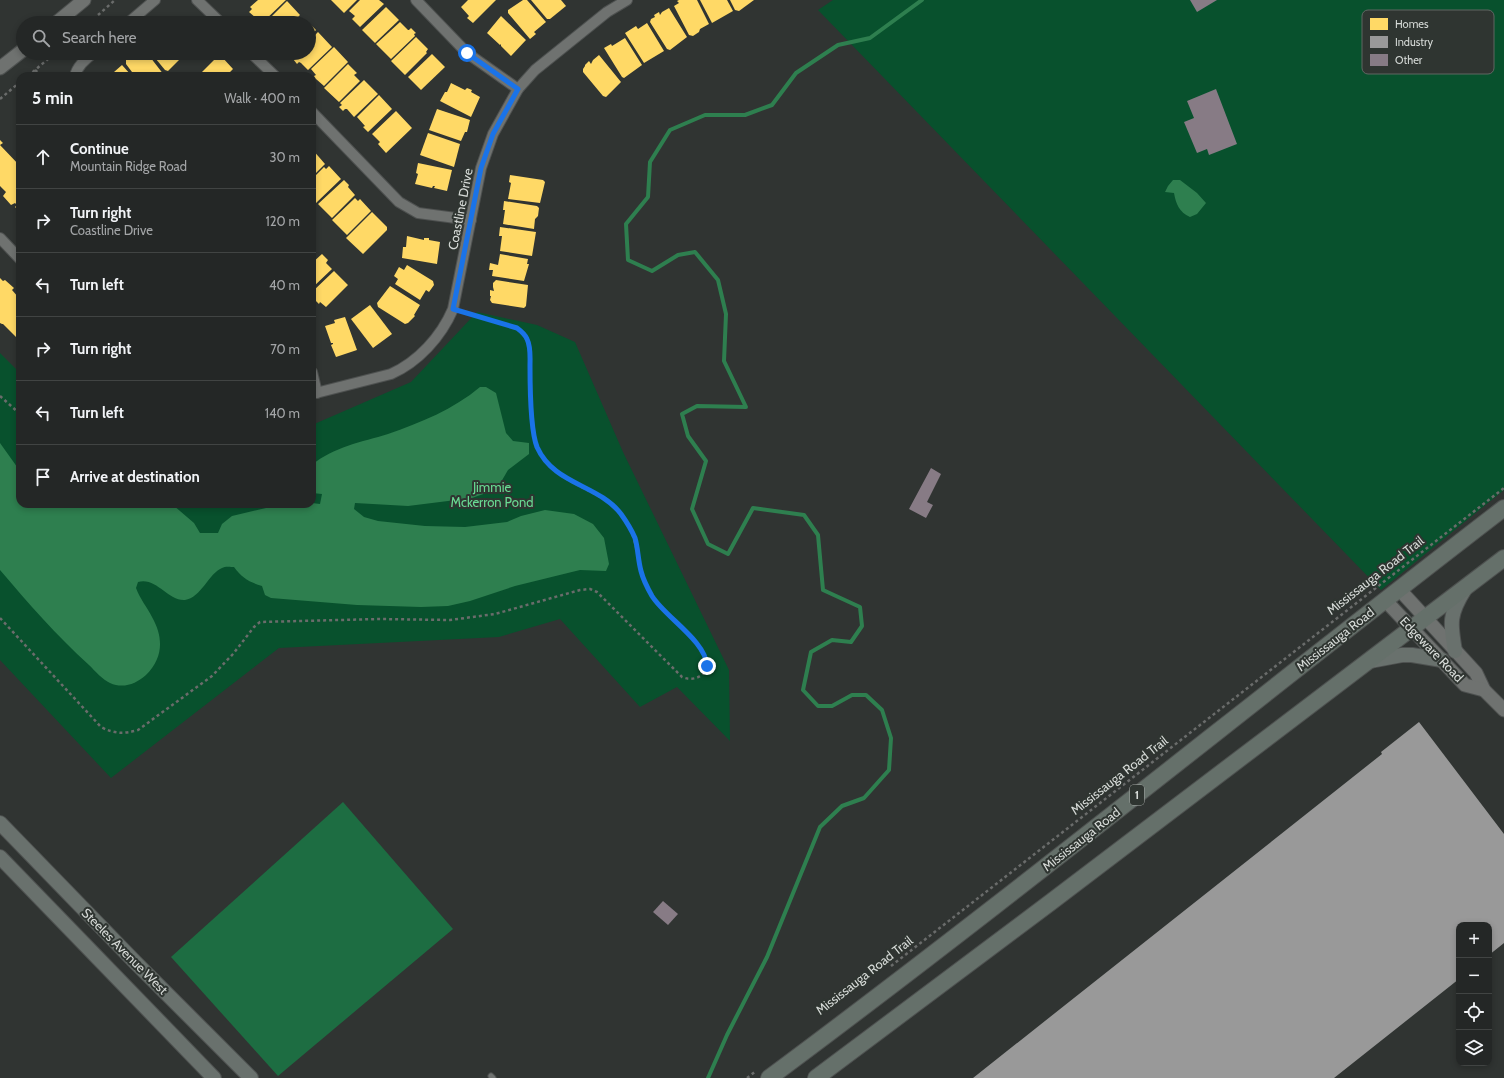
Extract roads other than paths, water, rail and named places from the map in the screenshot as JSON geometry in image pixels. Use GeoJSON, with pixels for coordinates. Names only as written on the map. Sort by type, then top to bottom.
{"type":"FeatureCollection","features":[{"type":"Feature","properties":{"kind":"main road","name":"Mississauga Road"},"geometry":{"type":"LineString","coordinates":[[764,1074],[1038,873],[1504,508]]}},
{"type":"Feature","properties":{"kind":"main road"},"geometry":{"type":"LineString","coordinates":[[816,1078],[1370,661],[1504,558]]}},
{"type":"Feature","properties":{"kind":"main road"},"geometry":{"type":"LineString","coordinates":[[1456,651],[1451,630],[1451,621],[1455,604],[1468,585]]}},
{"type":"Feature","properties":{"kind":"main road"},"geometry":{"type":"LineString","coordinates":[[1370,661],[1402,655],[1412,655],[1442,660]]}},
{"type":"Feature","properties":{"kind":"main road","name":"Steeles Avenue West"},"geometry":{"type":"LineString","coordinates":[[0,823],[134,962],[252,1078]]}},
{"type":"Feature","properties":{"kind":"main road","name":"Steeles Avenue West"},"geometry":{"type":"LineString","coordinates":[[0,857],[214,1078]]}},
{"type":"Feature","properties":{"kind":"street"},"geometry":{"type":"LineString","coordinates":[[65,16],[84,0]]}},
{"type":"Feature","properties":{"kind":"street"},"geometry":{"type":"LineString","coordinates":[[136,16],[155,0]]}},
{"type":"Feature","properties":{"kind":"street"},"geometry":{"type":"LineString","coordinates":[[197,0],[214,16]]}},
{"type":"Feature","properties":{"kind":"street"},"geometry":{"type":"LineString","coordinates":[[416,0],[467,53],[518,89]]}},
{"type":"Feature","properties":{"kind":"street","name":"Coastline Drive"},"geometry":{"type":"LineString","coordinates":[[316,394],[391,374],[402,369],[434,342],[450,318],[453,309],[481,168],[493,134],[518,89],[535,70],[561,48],[607,12],[627,0]]}},
{"type":"Feature","properties":{"kind":"street"},"geometry":{"type":"LineString","coordinates":[[0,68],[16,55]]}},
{"type":"Feature","properties":{"kind":"street"},"geometry":{"type":"LineString","coordinates":[[76,72],[85,60]]}},
{"type":"Feature","properties":{"kind":"street"},"geometry":{"type":"LineString","coordinates":[[258,60],[271,72]]}},
{"type":"Feature","properties":{"kind":"street"},"geometry":{"type":"LineString","coordinates":[[316,116],[399,202],[418,213],[471,220]]}},
{"type":"Feature","properties":{"kind":"street"},"geometry":{"type":"LineString","coordinates":[[0,238],[16,255]]}},
{"type":"Feature","properties":{"kind":"street","name":"Edgeware Road"},"geometry":{"type":"LineString","coordinates":[[1399,589],[1476,673],[1484,690],[1504,710]]}},
{"type":"Feature","properties":{"kind":"street","name":"Edgeware Road"},"geometry":{"type":"LineString","coordinates":[[1385,600],[1465,684],[1484,690]]}},
{"type":"Feature","properties":{"kind":"waterway"},"geometry":{"type":"LineString","coordinates":[[708,1078],[727,1035],[767,957],[820,827],[842,806],[864,798],[889,770],[891,738],[882,710],[866,695],[852,695],[832,706],[818,706],[803,690],[811,652],[832,640],[851,642],[862,626],[860,607],[823,590],[818,535],[804,515],[753,508],[728,554],[708,544],[692,509],[706,461],[688,436],[682,414],[697,406],[746,407],[724,361],[726,314],[718,280],[695,252],[678,255],[652,271],[628,260],[626,224],[648,197],[650,162],[670,130],[705,115],[745,115],[772,105],[796,73],[838,45],[870,38],[922,0]]}},
{"type":"Feature","properties":{"kind":"park label","name":"Jimmie Mckerron Pond"},"geometry":{"type":"Point","coordinates":[492,494]}}]}
